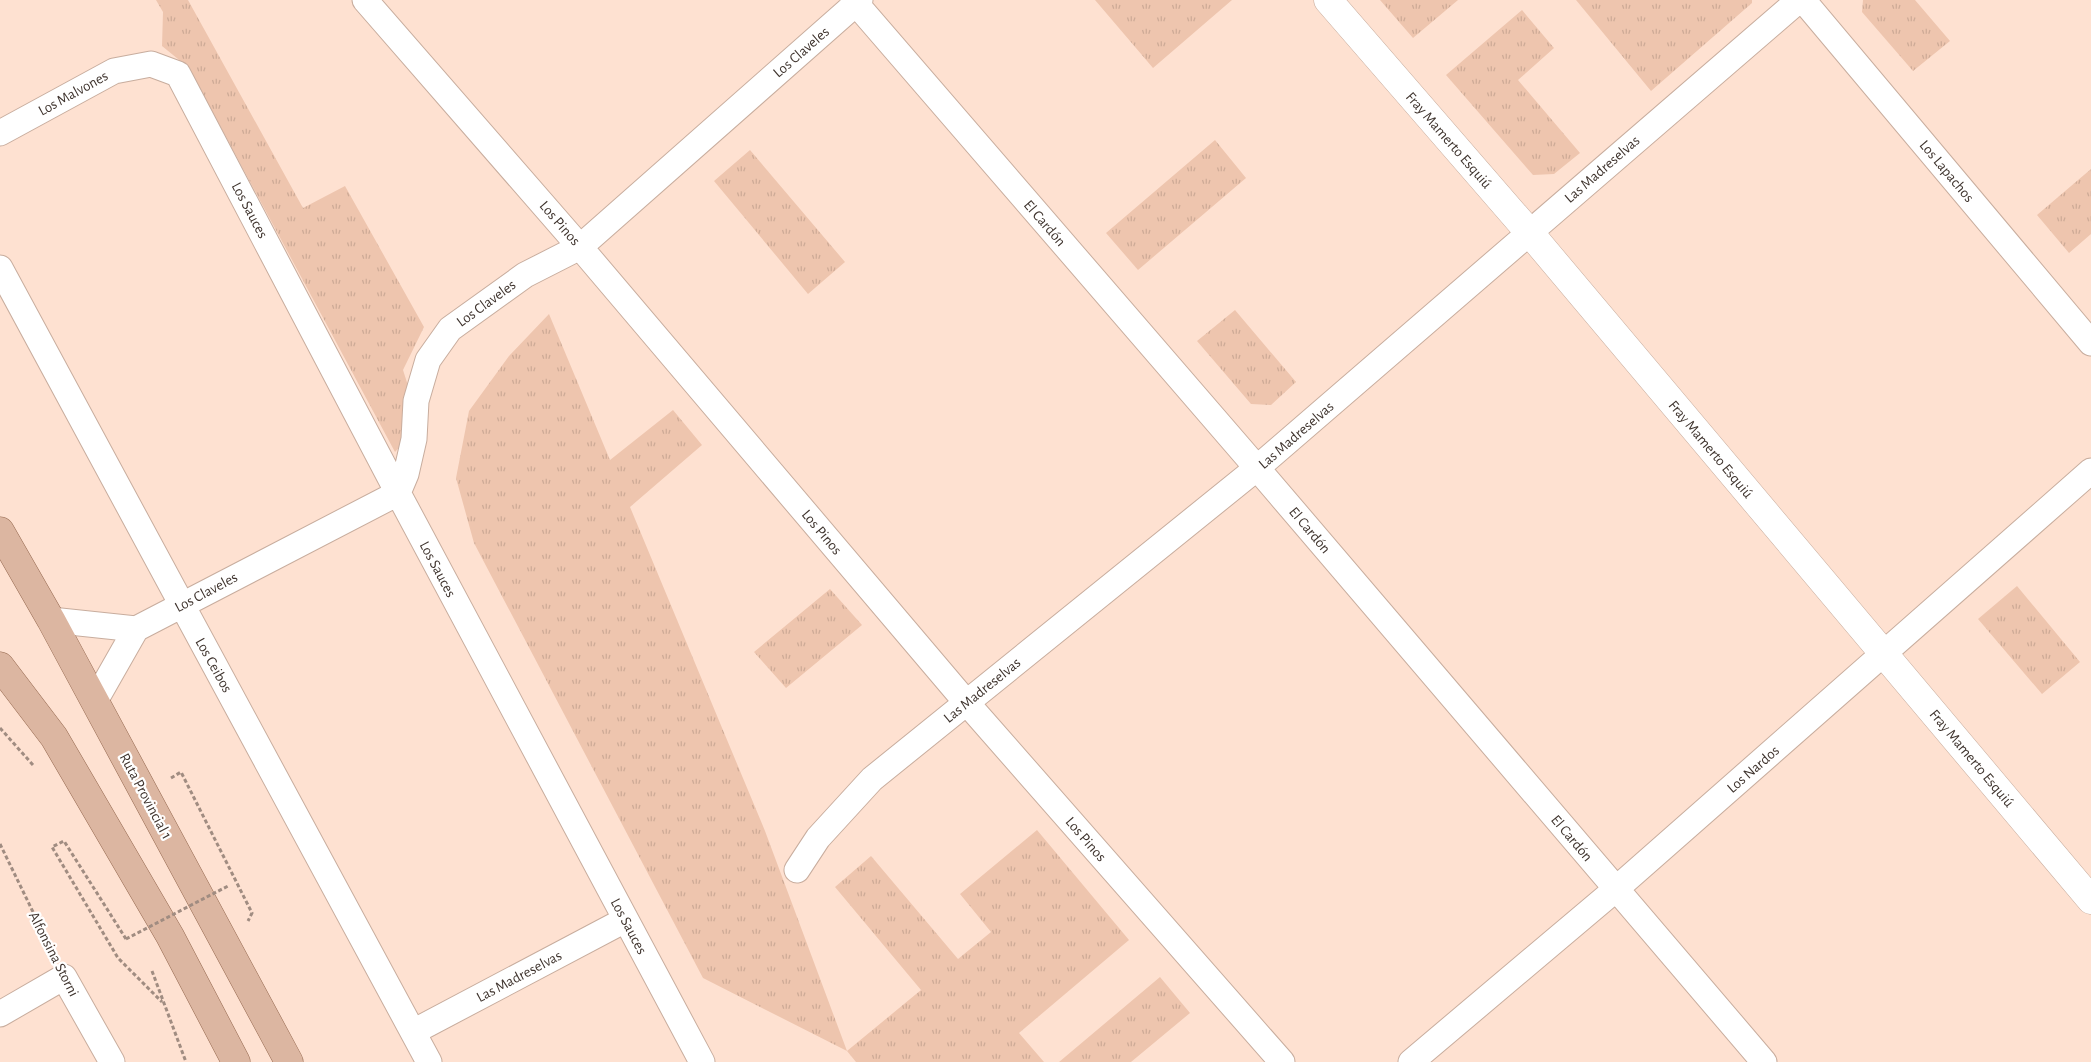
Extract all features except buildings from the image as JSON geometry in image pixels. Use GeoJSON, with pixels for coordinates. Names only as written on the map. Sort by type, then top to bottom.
{"type":"FeatureCollection","features":[{"type":"Feature","properties":{"kind":"main road","name":"Ruta Provincial 1"},"geometry":{"type":"LineString","coordinates":[[0,530],[51,620],[289,1062]]}},
{"type":"Feature","properties":{"kind":"main road"},"geometry":{"type":"LineString","coordinates":[[0,666],[54,737],[170,936],[236,1062]]}},
{"type":"Feature","properties":{"kind":"street","name":"Los Pinos"},"geometry":{"type":"LineString","coordinates":[[365,0],[580,247],[966,702],[1282,1062]]}},
{"type":"Feature","properties":{"kind":"street","name":"Fray Mamerto Esquiú"},"geometry":{"type":"LineString","coordinates":[[1328,0],[1529,232],[2091,900]]}},
{"type":"Feature","properties":{"kind":"street","name":"Las Madreselvas"},"geometry":{"type":"LineString","coordinates":[[797,870],[818,838],[872,779],[1257,468],[1799,0]]}},
{"type":"Feature","properties":{"kind":"street","name":"Los Lapachos"},"geometry":{"type":"LineString","coordinates":[[1803,0],[2091,343]]}},
{"type":"Feature","properties":{"kind":"street","name":"Los Claveles"},"geometry":{"type":"LineString","coordinates":[[136,629],[398,493],[406,474],[414,438],[416,401],[428,360],[450,330],[525,275],[580,247],[856,1]]}},
{"type":"Feature","properties":{"kind":"street","name":"El Cardón"},"geometry":{"type":"LineString","coordinates":[[856,1],[1764,1062]]}},
{"type":"Feature","properties":{"kind":"street","name":"Los Malvones"},"geometry":{"type":"LineString","coordinates":[[0,133],[114,71],[151,64],[178,74]]}},
{"type":"Feature","properties":{"kind":"street","name":"Los Sauces"},"geometry":{"type":"LineString","coordinates":[[178,74],[398,493],[702,1062]]}},
{"type":"Feature","properties":{"kind":"street","name":"Los Ceibos"},"geometry":{"type":"LineString","coordinates":[[0,268],[429,1062]]}},
{"type":"Feature","properties":{"kind":"street","name":"Los Nardos"},"geometry":{"type":"LineString","coordinates":[[1411,1062],[1616,889],[2091,471]]}},
{"type":"Feature","properties":{"kind":"street"},"geometry":{"type":"LineString","coordinates":[[51,620],[136,629],[95,701]]}},
{"type":"Feature","properties":{"kind":"street","name":"Las Madreselvas"},"geometry":{"type":"LineString","coordinates":[[413,1032],[625,920]]}},
{"type":"Feature","properties":{"kind":"street"},"geometry":{"type":"LineString","coordinates":[[0,1014],[64,977]]}},
{"type":"Feature","properties":{"kind":"street","name":"Alfonsina Storni"},"geometry":{"type":"LineString","coordinates":[[64,977],[112,1062]]}},
{"type":"Feature","properties":{"kind":"path"},"geometry":{"type":"LineString","coordinates":[[0,728],[36,771]]}},
{"type":"Feature","properties":{"kind":"path"},"geometry":{"type":"LineString","coordinates":[[175,786],[171,778],[181,772],[252,913],[230,952]]}},
{"type":"Feature","properties":{"kind":"path"},"geometry":{"type":"LineString","coordinates":[[164,1004],[118,958],[52,848],[64,841],[126,939],[228,886],[224,878]]}},
{"type":"Feature","properties":{"kind":"path","name":"Alfonsina Storni"},"geometry":{"type":"LineString","coordinates":[[0,844],[64,977]]}},
{"type":"Feature","properties":{"kind":"path"},"geometry":{"type":"LineString","coordinates":[[134,924],[141,942]]}},
{"type":"Feature","properties":{"kind":"path"},"geometry":{"type":"LineString","coordinates":[[151,968],[186,1062]]}},
{"type":"Feature","properties":{"kind":"green space"},"geometry":{"type":"Polygon","coordinates":[[[156,0],[188,0],[303,208],[345,186],[424,327],[403,370],[412,398],[406,440],[395,452],[189,68],[162,46],[163,12],[156,0]]]}},
{"type":"Feature","properties":{"kind":"green space"},"geometry":{"type":"Polygon","coordinates":[[[1095,0],[1232,0],[1153,68],[1095,0]]]}},
{"type":"Feature","properties":{"kind":"green space"},"geometry":{"type":"Polygon","coordinates":[[[1380,0],[1458,0],[1413,38],[1380,0]]]}},
{"type":"Feature","properties":{"kind":"green space"},"geometry":{"type":"Polygon","coordinates":[[[1576,0],[1752,0],[1752,3],[1651,91],[1576,0]]]}},
{"type":"Feature","properties":{"kind":"green space"},"geometry":{"type":"Polygon","coordinates":[[[1863,0],[1915,0],[1950,41],[1913,71],[1862,12],[1863,0]]]}},
{"type":"Feature","properties":{"kind":"green space"},"geometry":{"type":"Polygon","coordinates":[[[1522,10],[1554,48],[1518,80],[1580,153],[1554,174],[1533,175],[1446,75],[1522,10]]]}},
{"type":"Feature","properties":{"kind":"green space"},"geometry":{"type":"Polygon","coordinates":[[[1215,140],[1246,178],[1138,270],[1106,233],[1215,140]]]}},
{"type":"Feature","properties":{"kind":"green space"},"geometry":{"type":"Polygon","coordinates":[[[750,150],[845,262],[808,294],[714,181],[750,150]]]}},
{"type":"Feature","properties":{"kind":"green space"},"geometry":{"type":"Polygon","coordinates":[[[2091,169],[2091,234],[2069,253],[2037,215],[2091,169]]]}},
{"type":"Feature","properties":{"kind":"green space"},"geometry":{"type":"Polygon","coordinates":[[[1235,310],[1296,382],[1271,405],[1251,404],[1197,341],[1235,310]]]}},
{"type":"Feature","properties":{"kind":"green space"},"geometry":{"type":"Polygon","coordinates":[[[549,314],[610,460],[673,410],[702,445],[630,507],[765,831],[847,1051],[703,978],[474,543],[456,478],[469,411],[509,356],[549,314]]]}},
{"type":"Feature","properties":{"kind":"green space"},"geometry":{"type":"Polygon","coordinates":[[[2017,586],[2080,662],[2042,694],[1978,619],[2017,586]]]}},
{"type":"Feature","properties":{"kind":"green space"},"geometry":{"type":"Polygon","coordinates":[[[830,589],[862,625],[786,688],[754,652],[830,589]]]}},
{"type":"Feature","properties":{"kind":"green space"},"geometry":{"type":"Polygon","coordinates":[[[1037,830],[1129,940],[1019,1033],[1044,1062],[856,1062],[847,1051],[921,990],[835,887],[871,856],[958,959],[991,932],[960,894],[1037,830]]]}},
{"type":"Feature","properties":{"kind":"green space"},"geometry":{"type":"Polygon","coordinates":[[[1160,977],[1190,1013],[1131,1062],[1059,1062],[1160,977]]]}}]}
